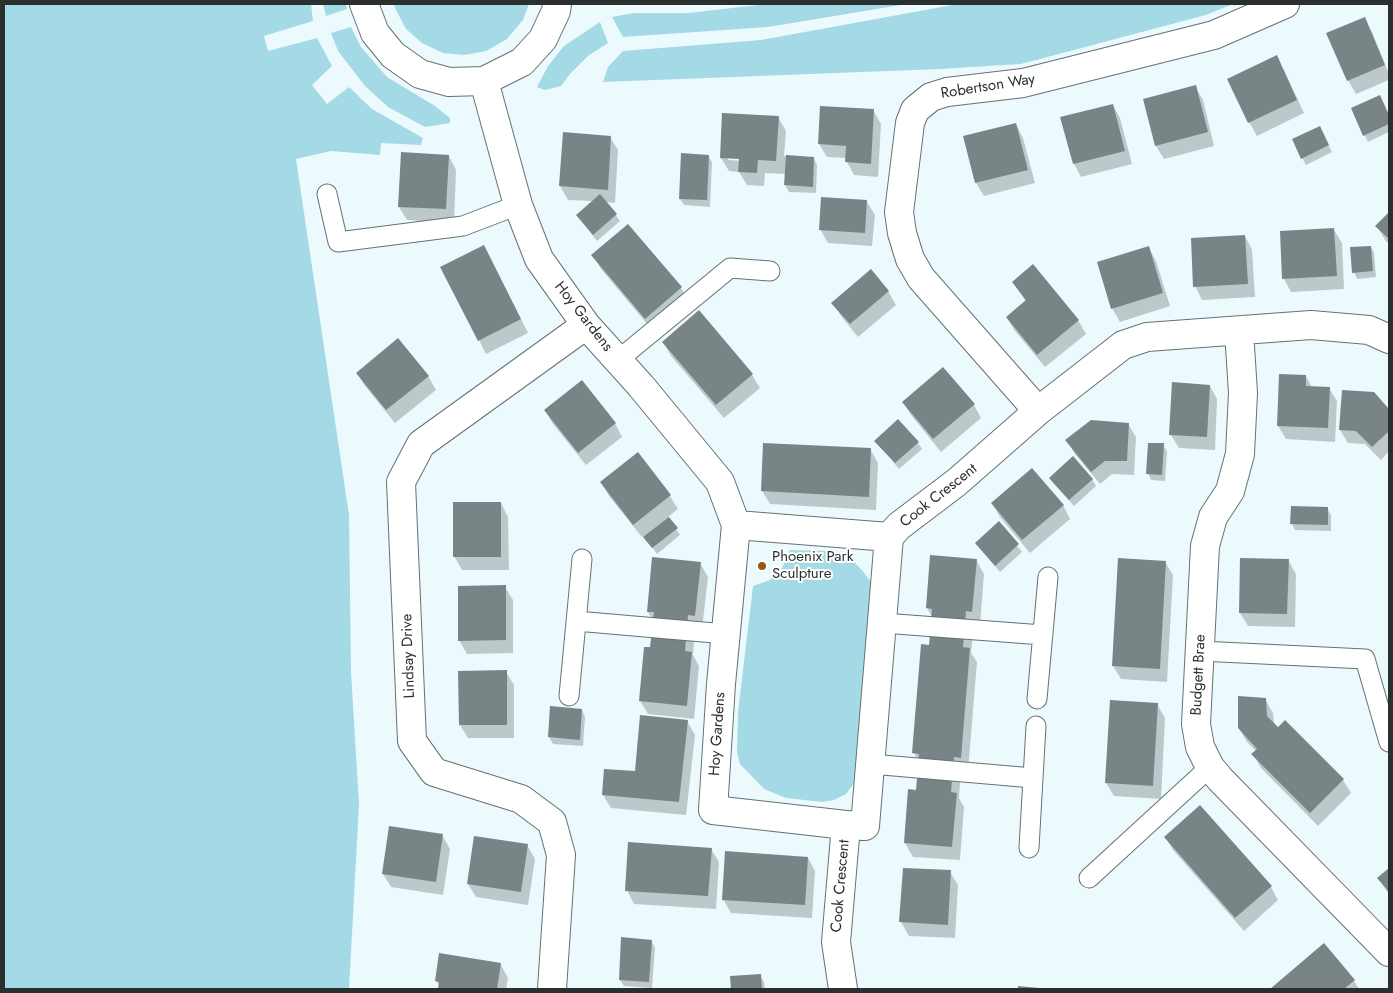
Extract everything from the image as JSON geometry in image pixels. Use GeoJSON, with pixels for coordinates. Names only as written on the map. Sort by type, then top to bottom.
{"type":"FeatureCollection","features":[{"type":"Feature","properties":{"kind":"street"},"geometry":{"type":"LineString","coordinates":[[364,4],[375,33],[392,55],[420,74],[449,82],[484,81],[522,62],[543,39],[556,11],[557,4]]}},
{"type":"Feature","properties":{"kind":"street","name":"Robertson Way"},"geometry":{"type":"LineString","coordinates":[[1038,411],[921,278],[910,259],[902,234],[899,212],[910,124],[916,110],[931,97],[947,92],[1023,83],[1214,35],[1285,4]]}},
{"type":"Feature","properties":{"kind":"street","name":"Hoy Gardens"},"geometry":{"type":"LineString","coordinates":[[484,81],[518,205],[538,259],[586,325],[618,360],[720,482],[736,525],[713,810],[846,825]]}},
{"type":"Feature","properties":{"kind":"street","name":"Lindsay Drive"},"geometry":{"type":"LineString","coordinates":[[552,989],[561,855],[552,822],[521,799],[434,772],[412,741],[401,482],[421,444],[586,325]]}},
{"type":"Feature","properties":{"kind":"street","name":"Cook Crescent"},"geometry":{"type":"LineString","coordinates":[[843,989],[836,942],[846,825],[865,826],[889,537],[899,526],[957,482],[1038,411],[1123,344],[1147,337],[1311,325],[1369,330],[1389,339]]}},
{"type":"Feature","properties":{"kind":"street","name":"Budgett Brae"},"geometry":{"type":"LineString","coordinates":[[1239,331],[1243,393],[1240,454],[1230,491],[1213,517],[1204,546],[1196,724],[1200,747],[1210,767],[1220,778],[1389,952]]}},
{"type":"Feature","properties":{"kind":"street"},"geometry":{"type":"LineString","coordinates":[[736,525],[889,537]]}},
{"type":"Feature","properties":{"kind":"lane"},"geometry":{"type":"LineString","coordinates":[[327,194],[338,242],[464,226],[518,205]]}},
{"type":"Feature","properties":{"kind":"lane"},"geometry":{"type":"LineString","coordinates":[[618,360],[730,268],[770,271]]}},
{"type":"Feature","properties":{"kind":"lane"},"geometry":{"type":"LineString","coordinates":[[569,696],[582,559]]}},
{"type":"Feature","properties":{"kind":"lane"},"geometry":{"type":"LineString","coordinates":[[1037,699],[1048,577]]}},
{"type":"Feature","properties":{"kind":"lane"},"geometry":{"type":"LineString","coordinates":[[576,621],[726,634]]}},
{"type":"Feature","properties":{"kind":"lane"},"geometry":{"type":"LineString","coordinates":[[883,623],[1043,635]]}},
{"type":"Feature","properties":{"kind":"lane"},"geometry":{"type":"LineString","coordinates":[[1200,651],[1365,659],[1389,742]]}},
{"type":"Feature","properties":{"kind":"lane"},"geometry":{"type":"LineString","coordinates":[[1029,848],[1036,726]]}},
{"type":"Feature","properties":{"kind":"lane"},"geometry":{"type":"LineString","coordinates":[[871,764],[1033,778]]}},
{"type":"Feature","properties":{"kind":"lane"},"geometry":{"type":"LineString","coordinates":[[1089,878],[1210,767]]}},
{"type":"Feature","properties":{"kind":"shaded area"},"geometry":{"type":"Polygon","coordinates":[[[4,4],[311,4],[313,21],[264,36],[268,51],[317,38],[332,66],[312,85],[327,104],[349,87],[372,109],[423,138],[421,145],[381,143],[380,155],[331,151],[296,159],[349,515],[351,672],[359,804],[349,989],[4,989],[4,4]]]}},
{"type":"Feature","properties":{"kind":"shaded area"},"geometry":{"type":"Polygon","coordinates":[[[323,4],[346,4],[347,9],[326,16],[323,4]]]}},
{"type":"Feature","properties":{"kind":"shaded area"},"geometry":{"type":"Polygon","coordinates":[[[394,4],[529,4],[523,20],[507,39],[486,51],[464,55],[443,53],[422,43],[406,29],[394,4]]]}},
{"type":"Feature","properties":{"kind":"shaded area"},"geometry":{"type":"Polygon","coordinates":[[[767,4],[907,4],[768,27],[623,37],[612,17],[634,13],[688,13],[767,4]]]}},
{"type":"Feature","properties":{"kind":"shaded area"},"geometry":{"type":"Polygon","coordinates":[[[958,4],[1233,4],[1206,15],[1021,64],[940,69],[603,82],[608,67],[623,51],[761,40],[958,4]]]}},
{"type":"Feature","properties":{"kind":"shaded area"},"geometry":{"type":"Polygon","coordinates":[[[600,22],[608,43],[588,56],[561,86],[545,90],[537,87],[548,66],[564,46],[600,22]]]}},
{"type":"Feature","properties":{"kind":"shaded area"},"geometry":{"type":"Polygon","coordinates":[[[351,27],[361,47],[387,77],[435,106],[450,118],[450,123],[425,127],[388,107],[365,86],[338,51],[331,33],[351,27]]]}},
{"type":"Feature","properties":{"kind":"shaded area"},"geometry":{"type":"Polygon","coordinates":[[[790,550],[828,551],[853,561],[874,586],[855,782],[846,794],[834,800],[822,802],[786,798],[764,789],[740,764],[737,752],[738,712],[753,586],[770,580],[782,568],[790,550]]]}},
{"type":"Feature","properties":{"kind":"building"},"geometry":{"type":"Polygon","coordinates":[[[1365,17],[1385,65],[1347,81],[1326,33],[1365,17]]]}},
{"type":"Feature","properties":{"kind":"building"},"geometry":{"type":"Polygon","coordinates":[[[1277,55],[1297,100],[1248,123],[1227,79],[1277,55]]]}},
{"type":"Feature","properties":{"kind":"building"},"geometry":{"type":"Polygon","coordinates":[[[1196,85],[1208,132],[1155,146],[1143,99],[1196,85]]]}},
{"type":"Feature","properties":{"kind":"building"},"geometry":{"type":"Polygon","coordinates":[[[1380,95],[1389,115],[1389,124],[1363,136],[1351,108],[1380,95]]]}},
{"type":"Feature","properties":{"kind":"building"},"geometry":{"type":"Polygon","coordinates":[[[1113,104],[1125,151],[1073,164],[1060,117],[1113,104]]]}},
{"type":"Feature","properties":{"kind":"building"},"geometry":{"type":"Polygon","coordinates":[[[820,106],[874,109],[871,164],[845,162],[846,146],[818,144],[820,106]]]}},
{"type":"Feature","properties":{"kind":"building"},"geometry":{"type":"Polygon","coordinates":[[[722,113],[779,116],[776,161],[758,160],[757,173],[738,172],[739,159],[720,158],[722,113]]]}},
{"type":"Feature","properties":{"kind":"building"},"geometry":{"type":"Polygon","coordinates":[[[1016,123],[1028,170],[975,183],[963,136],[1016,123]]]}},
{"type":"Feature","properties":{"kind":"building"},"geometry":{"type":"Polygon","coordinates":[[[1320,126],[1329,145],[1301,159],[1292,139],[1320,126]]]}},
{"type":"Feature","properties":{"kind":"building"},"geometry":{"type":"Polygon","coordinates":[[[563,132],[611,136],[608,190],[559,186],[563,132]]]}},
{"type":"Feature","properties":{"kind":"building"},"geometry":{"type":"Polygon","coordinates":[[[401,152],[449,155],[446,209],[398,207],[401,152]]]}},
{"type":"Feature","properties":{"kind":"building"},"geometry":{"type":"Polygon","coordinates":[[[681,153],[709,155],[707,200],[679,199],[681,153]]]}},
{"type":"Feature","properties":{"kind":"building"},"geometry":{"type":"Polygon","coordinates":[[[786,155],[814,157],[813,187],[784,185],[786,155]]]}},
{"type":"Feature","properties":{"kind":"building"},"geometry":{"type":"Polygon","coordinates":[[[600,194],[617,214],[593,235],[576,215],[600,194]]]}},
{"type":"Feature","properties":{"kind":"building"},"geometry":{"type":"Polygon","coordinates":[[[821,197],[867,200],[865,233],[819,230],[821,197]]]}},
{"type":"Feature","properties":{"kind":"building"},"geometry":{"type":"Polygon","coordinates":[[[1389,212],[1389,239],[1375,226],[1389,212]]]}},
{"type":"Feature","properties":{"kind":"building"},"geometry":{"type":"Polygon","coordinates":[[[628,224],[682,287],[645,319],[591,255],[628,224]]]}},
{"type":"Feature","properties":{"kind":"building"},"geometry":{"type":"Polygon","coordinates":[[[1334,228],[1337,276],[1282,279],[1280,231],[1334,228]]]}},
{"type":"Feature","properties":{"kind":"building"},"geometry":{"type":"Polygon","coordinates":[[[1245,235],[1248,284],[1193,287],[1191,238],[1245,235]]]}},
{"type":"Feature","properties":{"kind":"building"},"geometry":{"type":"Polygon","coordinates":[[[484,245],[521,319],[478,341],[440,267],[484,245]]]}},
{"type":"Feature","properties":{"kind":"building"},"geometry":{"type":"Polygon","coordinates":[[[1149,246],[1163,293],[1111,309],[1097,262],[1149,246]]]}},
{"type":"Feature","properties":{"kind":"building"},"geometry":{"type":"Polygon","coordinates":[[[1371,246],[1373,271],[1352,273],[1350,247],[1371,246]]]}},
{"type":"Feature","properties":{"kind":"building"},"geometry":{"type":"Polygon","coordinates":[[[1033,264],[1079,320],[1037,355],[1006,317],[1026,300],[1012,282],[1033,264]]]}},
{"type":"Feature","properties":{"kind":"building"},"geometry":{"type":"Polygon","coordinates":[[[871,269],[889,291],[850,324],[831,303],[871,269]]]}},
{"type":"Feature","properties":{"kind":"building"},"geometry":{"type":"Polygon","coordinates":[[[699,310],[753,374],[716,405],[662,342],[699,310]]]}},
{"type":"Feature","properties":{"kind":"building"},"geometry":{"type":"Polygon","coordinates":[[[398,338],[429,376],[386,410],[356,373],[398,338]]]}},
{"type":"Feature","properties":{"kind":"building"},"geometry":{"type":"Polygon","coordinates":[[[943,367],[975,404],[933,439],[902,402],[943,367]]]}},
{"type":"Feature","properties":{"kind":"building"},"geometry":{"type":"Polygon","coordinates":[[[1279,374],[1306,375],[1306,386],[1330,387],[1328,428],[1277,426],[1279,374]]]}},
{"type":"Feature","properties":{"kind":"building"},"geometry":{"type":"Polygon","coordinates":[[[582,380],[616,423],[578,453],[544,410],[582,380]]]}},
{"type":"Feature","properties":{"kind":"building"},"geometry":{"type":"Polygon","coordinates":[[[1172,382],[1210,385],[1207,437],[1169,435],[1172,382]]]}},
{"type":"Feature","properties":{"kind":"building"},"geometry":{"type":"Polygon","coordinates":[[[1342,390],[1374,392],[1389,409],[1389,431],[1372,447],[1356,431],[1339,430],[1342,390]]]}},
{"type":"Feature","properties":{"kind":"building"},"geometry":{"type":"Polygon","coordinates":[[[898,419],[919,442],[895,463],[874,441],[898,419]]]}},
{"type":"Feature","properties":{"kind":"building"},"geometry":{"type":"Polygon","coordinates":[[[1091,420],[1129,423],[1127,461],[1105,461],[1091,472],[1065,440],[1091,420]]]}},
{"type":"Feature","properties":{"kind":"building"},"geometry":{"type":"Polygon","coordinates":[[[763,443],[871,448],[869,497],[761,491],[763,443]]]}},
{"type":"Feature","properties":{"kind":"building"},"geometry":{"type":"Polygon","coordinates":[[[1148,443],[1164,443],[1162,475],[1146,474],[1148,443]]]}},
{"type":"Feature","properties":{"kind":"building"},"geometry":{"type":"Polygon","coordinates":[[[638,452],[671,495],[633,525],[600,482],[638,452]]]}},
{"type":"Feature","properties":{"kind":"building"},"geometry":{"type":"Polygon","coordinates":[[[1073,456],[1093,479],[1069,500],[1049,478],[1073,456]]]}},
{"type":"Feature","properties":{"kind":"building"},"geometry":{"type":"Polygon","coordinates":[[[1032,468],[1064,505],[1022,540],[991,503],[1032,468]]]}},
{"type":"Feature","properties":{"kind":"building"},"geometry":{"type":"Polygon","coordinates":[[[453,502],[501,502],[501,557],[453,557],[453,502]]]}},
{"type":"Feature","properties":{"kind":"building"},"geometry":{"type":"Polygon","coordinates":[[[1291,506],[1328,507],[1328,525],[1290,524],[1291,506]]]}},
{"type":"Feature","properties":{"kind":"building"},"geometry":{"type":"Polygon","coordinates":[[[669,517],[678,528],[652,548],[643,537],[669,517]]]}},
{"type":"Feature","properties":{"kind":"building"},"geometry":{"type":"Polygon","coordinates":[[[999,521],[1019,544],[995,566],[975,543],[999,521]]]}},
{"type":"Feature","properties":{"kind":"building"},"geometry":{"type":"Polygon","coordinates":[[[930,555],[977,559],[972,612],[966,611],[963,647],[970,648],[961,758],[954,757],[951,792],[957,793],[952,847],[904,843],[908,789],[916,790],[919,754],[912,753],[921,644],[929,645],[932,609],[926,608],[930,555]]]}},
{"type":"Feature","properties":{"kind":"building"},"geometry":{"type":"Polygon","coordinates":[[[652,557],[701,562],[695,616],[688,615],[685,651],[692,652],[687,706],[639,701],[644,647],[650,647],[654,612],[647,612],[652,557]]]}},
{"type":"Feature","properties":{"kind":"building"},"geometry":{"type":"Polygon","coordinates":[[[1118,558],[1166,561],[1160,669],[1112,666],[1118,558]]]}},
{"type":"Feature","properties":{"kind":"building"},"geometry":{"type":"Polygon","coordinates":[[[1240,558],[1289,559],[1287,614],[1239,613],[1240,558]]]}},
{"type":"Feature","properties":{"kind":"building"},"geometry":{"type":"Polygon","coordinates":[[[506,585],[506,640],[458,641],[458,586],[506,585]]]}},
{"type":"Feature","properties":{"kind":"building"},"geometry":{"type":"Polygon","coordinates":[[[507,670],[507,725],[459,725],[458,671],[507,670]]]}},
{"type":"Feature","properties":{"kind":"building"},"geometry":{"type":"Polygon","coordinates":[[[1238,696],[1266,698],[1267,716],[1278,727],[1285,720],[1344,779],[1310,813],[1251,754],[1257,749],[1238,728],[1238,696]]]}},
{"type":"Feature","properties":{"kind":"building"},"geometry":{"type":"Polygon","coordinates":[[[1110,700],[1158,703],[1153,786],[1105,783],[1110,700]]]}},
{"type":"Feature","properties":{"kind":"building"},"geometry":{"type":"Polygon","coordinates":[[[550,706],[582,709],[580,740],[548,737],[550,706]]]}},
{"type":"Feature","properties":{"kind":"building"},"geometry":{"type":"Polygon","coordinates":[[[640,715],[688,720],[679,802],[602,795],[604,769],[635,771],[640,715]]]}},
{"type":"Feature","properties":{"kind":"building"},"geometry":{"type":"Polygon","coordinates":[[[1200,805],[1272,886],[1235,918],[1164,837],[1200,805]]]}},
{"type":"Feature","properties":{"kind":"building"},"geometry":{"type":"Polygon","coordinates":[[[389,826],[443,834],[436,882],[382,874],[389,826]]]}},
{"type":"Feature","properties":{"kind":"building"},"geometry":{"type":"Polygon","coordinates":[[[474,836],[528,844],[521,892],[467,884],[474,836]]]}},
{"type":"Feature","properties":{"kind":"building"},"geometry":{"type":"Polygon","coordinates":[[[628,842],[712,848],[708,896],[625,891],[628,842]]]}},
{"type":"Feature","properties":{"kind":"building"},"geometry":{"type":"Polygon","coordinates":[[[725,851],[808,857],[805,905],[722,900],[725,851]]]}},
{"type":"Feature","properties":{"kind":"building"},"geometry":{"type":"Polygon","coordinates":[[[903,868],[951,870],[948,925],[899,922],[903,868]]]}},
{"type":"Feature","properties":{"kind":"building"},"geometry":{"type":"Polygon","coordinates":[[[1389,868],[1389,892],[1377,878],[1389,868]]]}},
{"type":"Feature","properties":{"kind":"building"},"geometry":{"type":"Polygon","coordinates":[[[621,937],[652,940],[649,982],[619,980],[621,937]]]}},
{"type":"Feature","properties":{"kind":"building"},"geometry":{"type":"Polygon","coordinates":[[[1324,943],[1355,980],[1344,989],[1270,989],[1324,943]]]}},
{"type":"Feature","properties":{"kind":"building"},"geometry":{"type":"Polygon","coordinates":[[[439,953],[501,963],[497,989],[438,989],[439,982],[435,981],[439,953]]]}},
{"type":"Feature","properties":{"kind":"building"},"geometry":{"type":"Polygon","coordinates":[[[761,974],[762,989],[731,989],[730,976],[761,974]]]}},
{"type":"Feature","properties":{"kind":"building"},"geometry":{"type":"Polygon","coordinates":[[[1018,986],[1039,988],[1039,989],[1018,989],[1018,986]]]}},
{"type":"Feature","properties":{"kind":"place","name":"Phoenix Park Sculpture"},"geometry":{"type":"Point","coordinates":[762,566]}}]}
